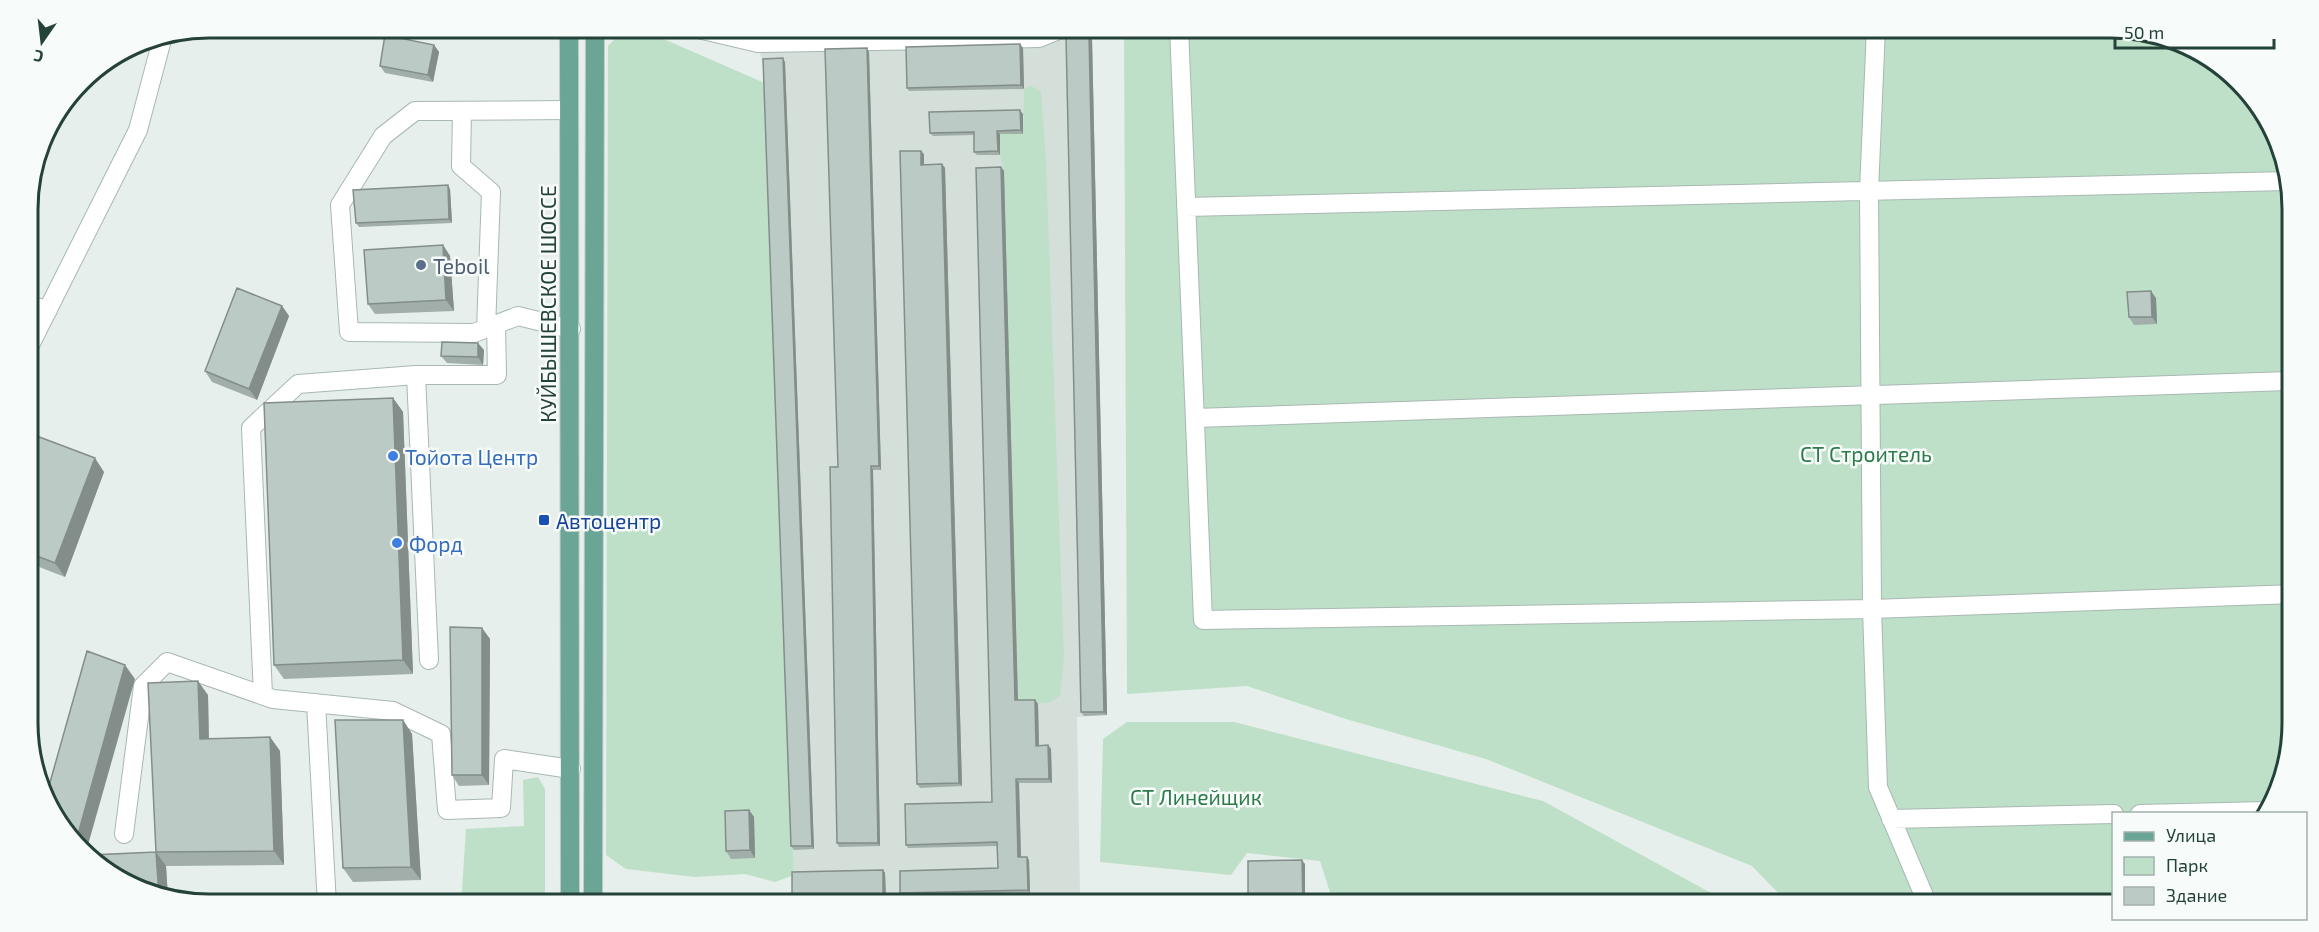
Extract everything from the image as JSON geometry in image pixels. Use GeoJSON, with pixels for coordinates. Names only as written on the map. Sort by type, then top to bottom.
{"type":"FeatureCollection","features":[{"type":"Feature","properties":{"kind":"main road","name":"КУЙБЫШЕВСКОЕ ШОССЕ"},"geometry":{"type":"LineString","coordinates":[[569,38],[570,894]]}},
{"type":"Feature","properties":{"kind":"main road"},"geometry":{"type":"LineString","coordinates":[[592,894],[595,38]]}},
{"type":"Feature","properties":{"kind":"lane"},"geometry":{"type":"LineString","coordinates":[[737,38],[758,43],[1039,38]]}},
{"type":"Feature","properties":{"kind":"lane"},"geometry":{"type":"LineString","coordinates":[[1179,38],[1203,620],[1872,609],[2282,594]]}},
{"type":"Feature","properties":{"kind":"lane"},"geometry":{"type":"LineString","coordinates":[[1876,38],[1869,191],[1872,609],[1878,787],[1923,894]]}},
{"type":"Feature","properties":{"kind":"lane"},"geometry":{"type":"LineString","coordinates":[[38,330],[138,130],[161,45]]}},
{"type":"Feature","properties":{"kind":"lane"},"geometry":{"type":"LineString","coordinates":[[569,110],[415,111],[383,136],[340,205],[349,332],[474,333],[518,316],[571,329]]}},
{"type":"Feature","properties":{"kind":"lane"},"geometry":{"type":"LineString","coordinates":[[263,695],[250,428],[298,384],[416,375],[497,375],[491,327],[490,192],[461,166],[462,111]]}},
{"type":"Feature","properties":{"kind":"lane"},"geometry":{"type":"LineString","coordinates":[[1186,207],[2279,181]]}},
{"type":"Feature","properties":{"kind":"lane"},"geometry":{"type":"LineString","coordinates":[[38,308],[48,310]]}},
{"type":"Feature","properties":{"kind":"lane"},"geometry":{"type":"LineString","coordinates":[[416,375],[429,660]]}},
{"type":"Feature","properties":{"kind":"lane"},"geometry":{"type":"LineString","coordinates":[[1195,418],[2282,381]]}},
{"type":"Feature","properties":{"kind":"lane"},"geometry":{"type":"LineString","coordinates":[[124,834],[143,686],[167,662],[273,699],[393,711],[441,734],[447,810],[501,808],[504,759],[571,769]]}},
{"type":"Feature","properties":{"kind":"lane"},"geometry":{"type":"LineString","coordinates":[[316,703],[326,894]]}},
{"type":"Feature","properties":{"kind":"lane"},"geometry":{"type":"LineString","coordinates":[[2204,812],[2257,811]]}},
{"type":"Feature","properties":{"kind":"lane"},"geometry":{"type":"LineString","coordinates":[[1892,819],[2112,814]]}},
{"type":"Feature","properties":{"kind":"shaded area"},"geometry":{"type":"Polygon","coordinates":[[[758,38],[1092,38],[1107,715],[1077,717],[1080,893],[795,894],[767,84],[758,38]]]}},
{"type":"Feature","properties":{"kind":"green space"},"geometry":{"type":"Polygon","coordinates":[[[616,38],[661,38],[767,84],[794,875],[775,882],[745,874],[695,877],[626,869],[606,855],[608,46],[616,38]]]}},
{"type":"Feature","properties":{"kind":"green space","name":"СТ Строитель"},"geometry":{"type":"Polygon","coordinates":[[[1124,38],[2121,38],[2165,47],[2196,60],[2231,88],[2259,123],[2276,165],[2282,209],[2282,723],[2276,767],[2256,812],[2112,812],[2112,894],[1779,894],[1752,866],[1486,759],[1346,719],[1247,686],[1127,694],[1124,38]]]}},
{"type":"Feature","properties":{"kind":"green space"},"geometry":{"type":"Polygon","coordinates":[[[1030,85],[1041,92],[1046,162],[1064,657],[1060,696],[1048,703],[1018,704],[1004,171],[1000,155],[1000,134],[1023,134],[1024,89],[1030,85]]]}},
{"type":"Feature","properties":{"kind":"green space","name":"СТ Линейщик"},"geometry":{"type":"Polygon","coordinates":[[[1127,722],[1234,722],[1543,801],[1713,894],[1330,894],[1320,861],[1247,853],[1231,875],[1100,862],[1103,739],[1127,722]]]}},
{"type":"Feature","properties":{"kind":"green space"},"geometry":{"type":"Polygon","coordinates":[[[538,777],[545,789],[545,894],[462,894],[466,829],[524,826],[523,780],[538,777]]]}},
{"type":"Feature","properties":{"kind":"building"},"geometry":{"type":"Polygon","coordinates":[[[385,38],[400,38],[434,45],[428,75],[380,66],[385,38]]]}},
{"type":"Feature","properties":{"kind":"building"},"geometry":{"type":"Polygon","coordinates":[[[1066,38],[1089,38],[1104,712],[1081,712],[1066,38]]]}},
{"type":"Feature","properties":{"kind":"building"},"geometry":{"type":"Polygon","coordinates":[[[1020,44],[1021,85],[907,88],[906,47],[1020,44]]]}},
{"type":"Feature","properties":{"kind":"building"},"geometry":{"type":"Polygon","coordinates":[[[867,48],[879,466],[871,466],[878,843],[837,843],[830,467],[838,467],[825,49],[867,48]]]}},
{"type":"Feature","properties":{"kind":"building"},"geometry":{"type":"Polygon","coordinates":[[[783,58],[812,846],[791,846],[763,59],[783,58]]]}},
{"type":"Feature","properties":{"kind":"building"},"geometry":{"type":"Polygon","coordinates":[[[1020,110],[1021,130],[997,131],[998,151],[974,152],[974,132],[930,133],[929,112],[1020,110]]]}},
{"type":"Feature","properties":{"kind":"building"},"geometry":{"type":"Polygon","coordinates":[[[900,151],[921,151],[921,165],[942,164],[959,783],[917,784],[900,151]]]}},
{"type":"Feature","properties":{"kind":"building"},"geometry":{"type":"Polygon","coordinates":[[[1001,167],[1015,700],[1035,700],[1036,746],[1048,745],[1049,779],[1016,779],[1018,857],[1027,857],[1028,890],[900,893],[900,871],[998,868],[997,842],[906,845],[905,804],[992,802],[976,168],[1001,167]]]}},
{"type":"Feature","properties":{"kind":"building"},"geometry":{"type":"Polygon","coordinates":[[[448,185],[449,219],[356,223],[353,190],[448,185]]]}},
{"type":"Feature","properties":{"kind":"building"},"geometry":{"type":"Polygon","coordinates":[[[443,245],[446,300],[368,304],[364,250],[443,245]]]}},
{"type":"Feature","properties":{"kind":"building"},"geometry":{"type":"Polygon","coordinates":[[[237,288],[282,306],[249,389],[205,371],[237,288]]]}},
{"type":"Feature","properties":{"kind":"building"},"geometry":{"type":"Polygon","coordinates":[[[2151,291],[2152,317],[2129,317],[2127,292],[2151,291]]]}},
{"type":"Feature","properties":{"kind":"building"},"geometry":{"type":"Polygon","coordinates":[[[442,342],[478,343],[478,357],[441,356],[442,342]]]}},
{"type":"Feature","properties":{"kind":"building"},"geometry":{"type":"Polygon","coordinates":[[[393,398],[403,660],[274,665],[264,403],[393,398]]]}},
{"type":"Feature","properties":{"kind":"building"},"geometry":{"type":"Polygon","coordinates":[[[38,436],[95,458],[55,563],[37,556],[38,436]]]}},
{"type":"Feature","properties":{"kind":"building"},"geometry":{"type":"Polygon","coordinates":[[[450,627],[482,628],[482,775],[452,775],[450,627]]]}},
{"type":"Feature","properties":{"kind":"building"},"geometry":{"type":"Polygon","coordinates":[[[87,651],[125,665],[78,834],[66,818],[49,784],[87,651]]]}},
{"type":"Feature","properties":{"kind":"building"},"geometry":{"type":"Polygon","coordinates":[[[198,681],[200,739],[270,737],[274,851],[156,852],[148,683],[198,681]]]}},
{"type":"Feature","properties":{"kind":"building"},"geometry":{"type":"Polygon","coordinates":[[[335,720],[403,720],[411,867],[343,868],[335,720]]]}},
{"type":"Feature","properties":{"kind":"building"},"geometry":{"type":"Polygon","coordinates":[[[749,810],[750,850],[726,851],[725,811],[749,810]]]}},
{"type":"Feature","properties":{"kind":"building"},"geometry":{"type":"Polygon","coordinates":[[[156,852],[158,886],[133,877],[99,855],[156,852]]]}},
{"type":"Feature","properties":{"kind":"building"},"geometry":{"type":"Polygon","coordinates":[[[1302,860],[1303,894],[1248,894],[1248,861],[1302,860]]]}},
{"type":"Feature","properties":{"kind":"building"},"geometry":{"type":"Polygon","coordinates":[[[883,870],[883,894],[792,894],[792,872],[883,870]]]}},
{"type":"Feature","properties":{"kind":"place","name":"Teboil"},"geometry":{"type":"Point","coordinates":[421,265]}},
{"type":"Feature","properties":{"kind":"place","name":"Тойота Центр"},"geometry":{"type":"Point","coordinates":[393,456]}},
{"type":"Feature","properties":{"kind":"place","name":"Автоцентр"},"geometry":{"type":"Point","coordinates":[544,520]}},
{"type":"Feature","properties":{"kind":"place","name":"Форд"},"geometry":{"type":"Point","coordinates":[397,543]}}]}
